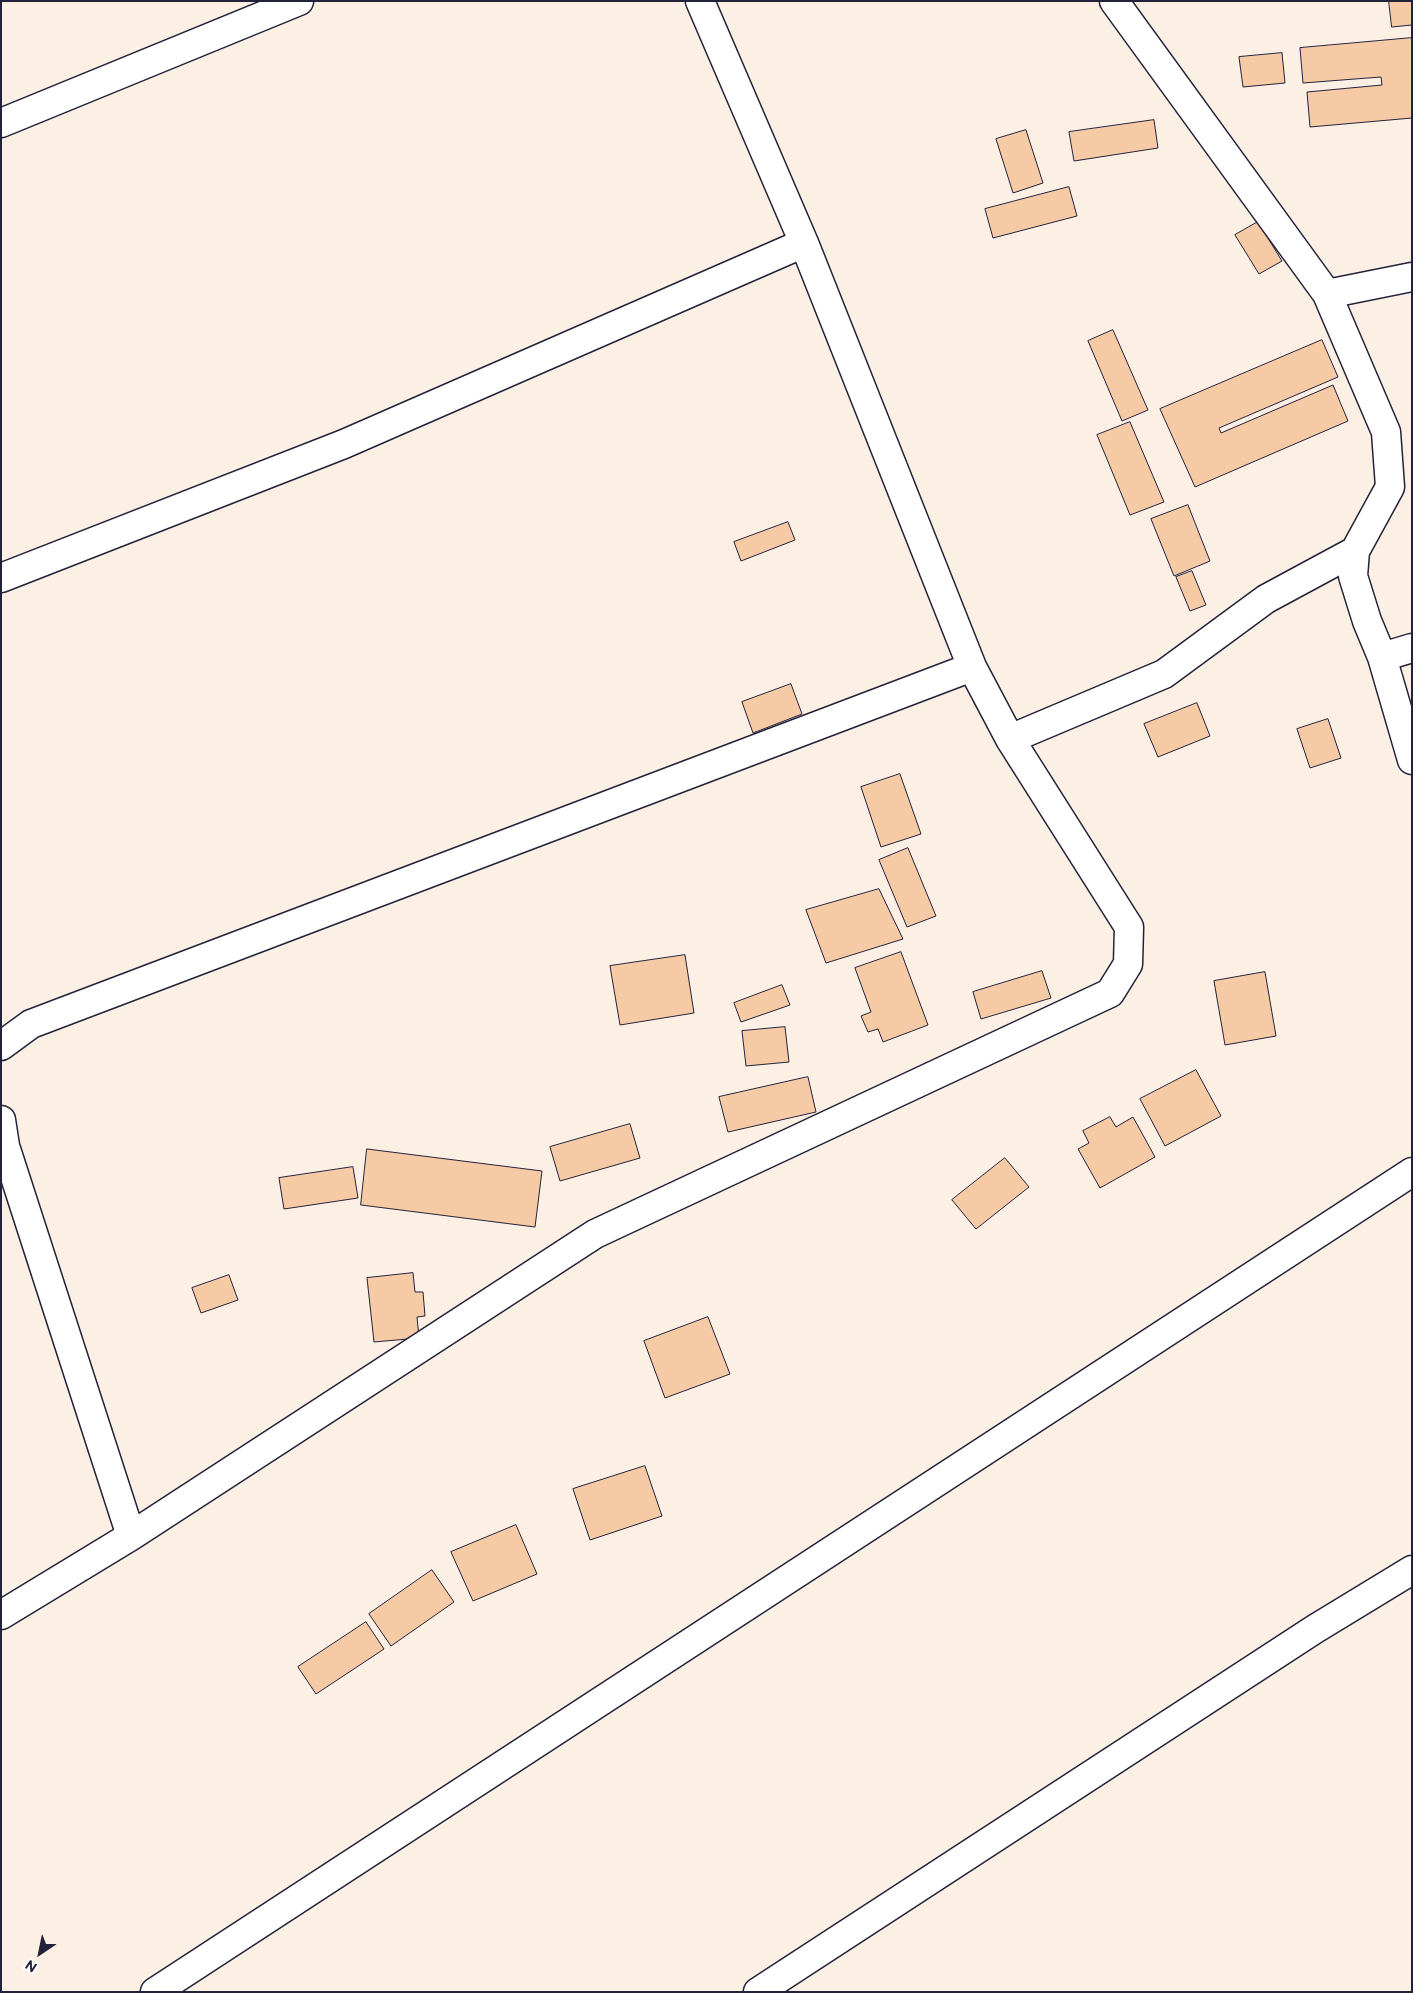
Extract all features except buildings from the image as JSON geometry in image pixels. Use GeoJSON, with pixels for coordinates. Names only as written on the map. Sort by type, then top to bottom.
{"type":"FeatureCollection","features":[{"type":"Feature","properties":{"kind":"street"},"geometry":{"type":"LineString","coordinates":[[1,123],[299,1]]}},
{"type":"Feature","properties":{"kind":"street"},"geometry":{"type":"LineString","coordinates":[[1,1615],[131,1536],[595,1234],[1110,993],[1128,964],[1129,927],[1010,739],[972,666],[804,243],[700,1]]}},
{"type":"Feature","properties":{"kind":"street"},"geometry":{"type":"LineString","coordinates":[[1114,1],[1327,294],[1386,432],[1390,487],[1355,551],[1353,576],[1367,621],[1382,657],[1412,760]]}},
{"type":"Feature","properties":{"kind":"street"},"geometry":{"type":"LineString","coordinates":[[1,578],[344,444],[804,243]]}},
{"type":"Feature","properties":{"kind":"street"},"geometry":{"type":"LineString","coordinates":[[1327,294],[1412,277]]}},
{"type":"Feature","properties":{"kind":"street"},"geometry":{"type":"LineString","coordinates":[[1010,739],[1164,674],[1266,599],[1355,551]]}},
{"type":"Feature","properties":{"kind":"street"},"geometry":{"type":"LineString","coordinates":[[1382,657],[1412,648]]}},
{"type":"Feature","properties":{"kind":"street"},"geometry":{"type":"LineString","coordinates":[[1,1046],[31,1024],[972,666]]}},
{"type":"Feature","properties":{"kind":"street"},"geometry":{"type":"LineString","coordinates":[[1,1120],[5,1146],[131,1536]]}},
{"type":"Feature","properties":{"kind":"street"},"geometry":{"type":"LineString","coordinates":[[155,1992],[1412,1172]]}},
{"type":"Feature","properties":{"kind":"street"},"geometry":{"type":"LineString","coordinates":[[758,1992],[1307,1634],[1412,1570]]}}]}
